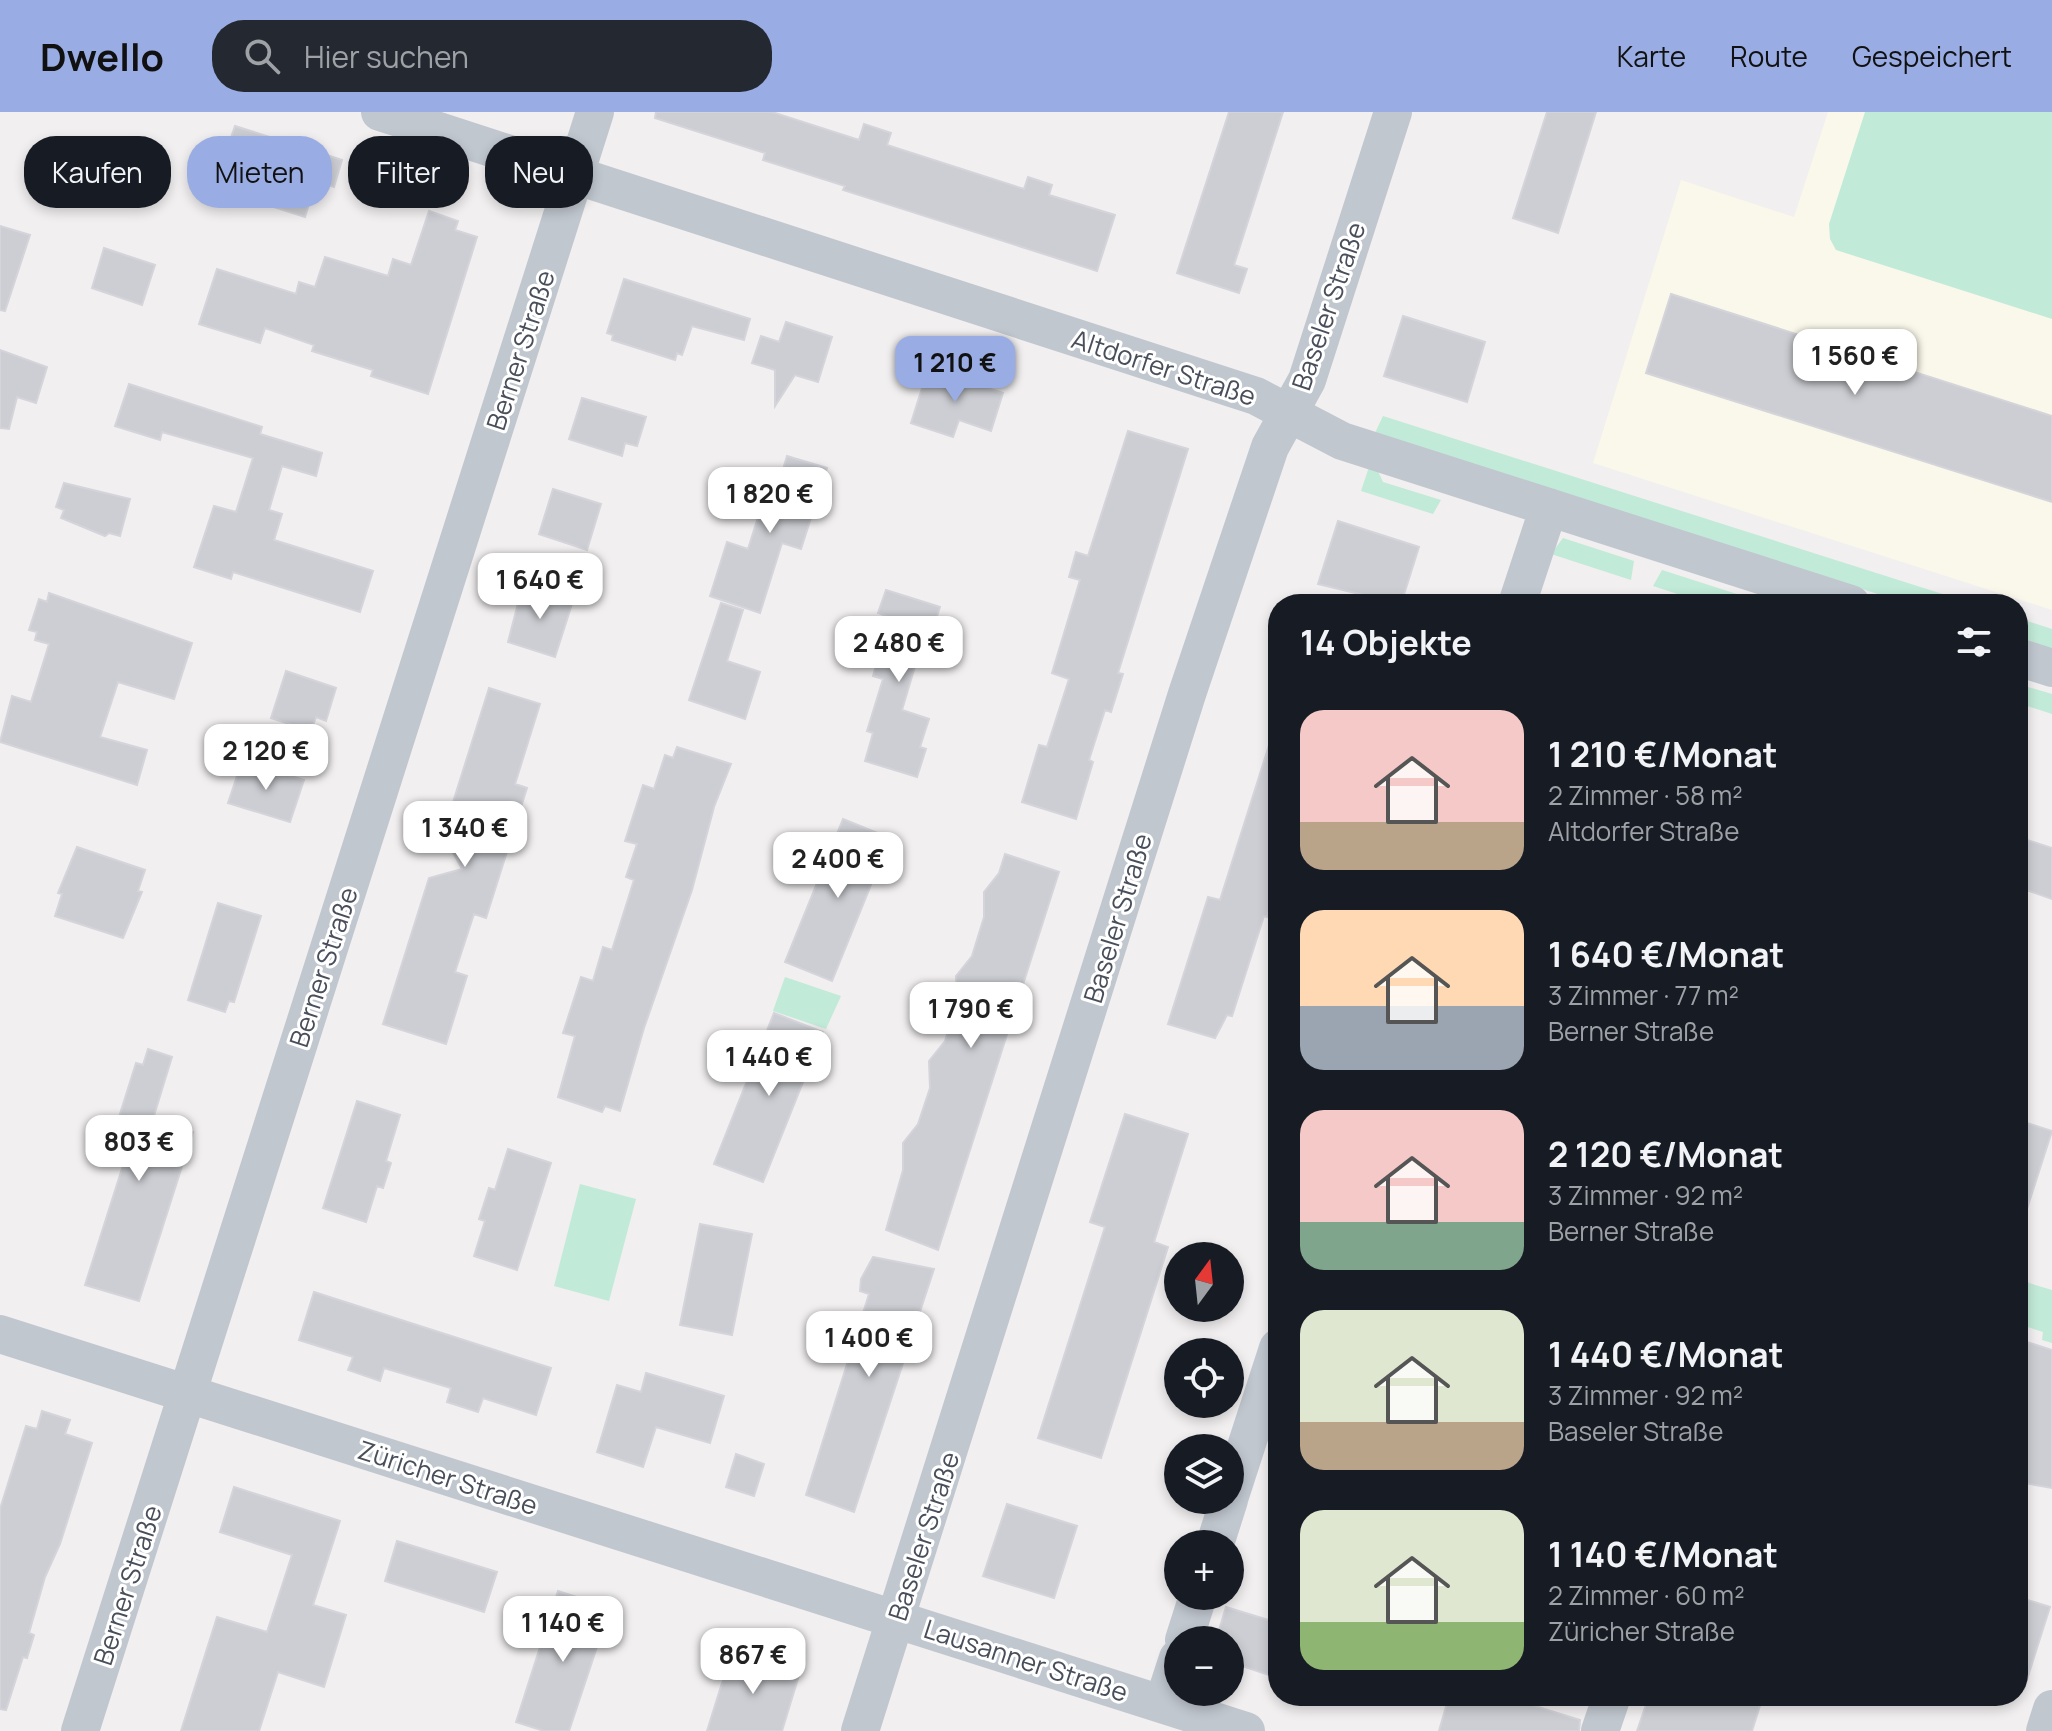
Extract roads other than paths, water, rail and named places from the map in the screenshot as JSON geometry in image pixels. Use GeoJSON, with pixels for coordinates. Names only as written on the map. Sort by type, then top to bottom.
{"type":"FeatureCollection","features":[{"type":"Feature","properties":{"kind":"street","name":"Altdorfer Straße"},"geometry":{"type":"LineString","coordinates":[[380,112],[485,145]]}},
{"type":"Feature","properties":{"kind":"street","name":"Berner Straße"},"geometry":{"type":"LineString","coordinates":[[587,136],[595,112]]}},
{"type":"Feature","properties":{"kind":"street","name":"Baseler Straße"},"geometry":{"type":"LineString","coordinates":[[860,1731],[1187,694],[1270,447],[1307,380],[1393,112]]}},
{"type":"Feature","properties":{"kind":"street","name":"Altdorfer Straße"},"geometry":{"type":"LineString","coordinates":[[593,180],[1256,396],[1342,441],[1820,594]]}},
{"type":"Feature","properties":{"kind":"street","name":"Berner Straße"},"geometry":{"type":"LineString","coordinates":[[80,1731],[564,208]]}},
{"type":"Feature","properties":{"kind":"street"},"geometry":{"type":"LineString","coordinates":[[1520,594],[1549,507]]}},
{"type":"Feature","properties":{"kind":"street"},"geometry":{"type":"LineString","coordinates":[[2028,660],[2052,668]]}},
{"type":"Feature","properties":{"kind":"street","name":"Züricher Straße"},"geometry":{"type":"LineString","coordinates":[[0,1334],[897,1619]]}},
{"type":"Feature","properties":{"kind":"street"},"geometry":{"type":"LineString","coordinates":[[1244,1452],[1268,1379]]}},
{"type":"Feature","properties":{"kind":"street","name":"Lausanner Straße"},"geometry":{"type":"LineString","coordinates":[[897,1619],[1163,1704],[1198,1724],[1246,1731]]}},
{"type":"Feature","properties":{"kind":"street"},"geometry":{"type":"LineString","coordinates":[[1600,1731],[1609,1706]]}},
{"type":"Feature","properties":{"kind":"street"},"geometry":{"type":"LineString","coordinates":[[2045,1731],[2052,1709]]}}]}
